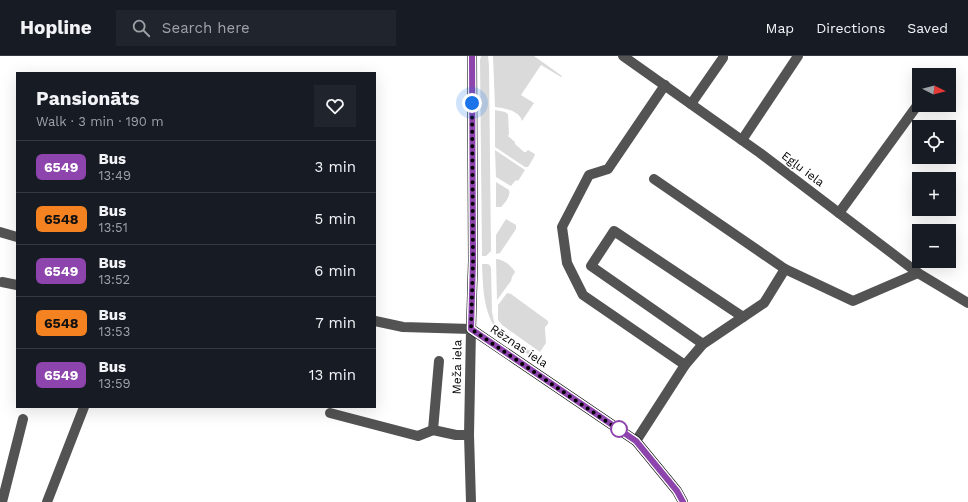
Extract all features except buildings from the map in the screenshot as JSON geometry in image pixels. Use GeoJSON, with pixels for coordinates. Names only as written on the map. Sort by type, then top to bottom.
{"type":"FeatureCollection","features":[{"type":"Feature","properties":{"kind":"main road","name":"Rēznas iela"},"geometry":{"type":"LineString","coordinates":[[472,56],[473,261],[471,329],[636,441],[677,491],[683,502]]}},
{"type":"Feature","properties":{"kind":"street","name":"Egļu iela"},"geometry":{"type":"LineString","coordinates":[[623,56],[742,140],[918,273],[968,303]]}},
{"type":"Feature","properties":{"kind":"street"},"geometry":{"type":"LineString","coordinates":[[691,104],[723,56]]}},
{"type":"Feature","properties":{"kind":"street"},"geometry":{"type":"LineString","coordinates":[[742,140],[798,56]]}},
{"type":"Feature","properties":{"kind":"street"},"geometry":{"type":"LineString","coordinates":[[665,85],[608,170],[589,175],[562,227],[567,263],[583,295],[684,365]]}},
{"type":"Feature","properties":{"kind":"street"},"geometry":{"type":"LineString","coordinates":[[839,213],[912,112]]}},
{"type":"Feature","properties":{"kind":"street"},"geometry":{"type":"LineString","coordinates":[[654,179],[785,269],[853,301],[918,273]]}},
{"type":"Feature","properties":{"kind":"street"},"geometry":{"type":"LineString","coordinates":[[704,344],[591,266],[614,231],[744,317]]}},
{"type":"Feature","properties":{"kind":"street"},"geometry":{"type":"LineString","coordinates":[[0,232],[16,236]]}},
{"type":"Feature","properties":{"kind":"street"},"geometry":{"type":"LineString","coordinates":[[636,441],[684,365],[704,344],[764,303],[785,269]]}},
{"type":"Feature","properties":{"kind":"street"},"geometry":{"type":"LineString","coordinates":[[2,282],[16,285]]}},
{"type":"Feature","properties":{"kind":"street","name":"Meža iela"},"geometry":{"type":"LineString","coordinates":[[376,321],[403,327],[471,329],[469,435],[471,502]]}},
{"type":"Feature","properties":{"kind":"street"},"geometry":{"type":"LineString","coordinates":[[433,430],[439,361]]}},
{"type":"Feature","properties":{"kind":"street"},"geometry":{"type":"LineString","coordinates":[[47,502],[84,408]]}},
{"type":"Feature","properties":{"kind":"street"},"geometry":{"type":"LineString","coordinates":[[330,413],[418,436],[433,430],[456,435],[469,435]]}},
{"type":"Feature","properties":{"kind":"street"},"geometry":{"type":"LineString","coordinates":[[2,502],[23,419]]}},
{"type":"Feature","properties":{"kind":"shaded area"},"geometry":{"type":"Polygon","coordinates":[[[481,56],[488,56],[489,66],[491,251],[486,256],[482,256],[481,56]]]}},
{"type":"Feature","properties":{"kind":"shaded area"},"geometry":{"type":"Polygon","coordinates":[[[493,56],[534,56],[562,76],[561,77],[541,65],[521,95],[534,103],[522,121],[515,112],[495,107],[493,56]]]}},
{"type":"Feature","properties":{"kind":"shaded area"},"geometry":{"type":"Polygon","coordinates":[[[495,110],[508,114],[508,136],[515,142],[515,144],[524,152],[528,150],[535,154],[528,167],[525,167],[495,147],[495,110]]]}},
{"type":"Feature","properties":{"kind":"shaded area"},"geometry":{"type":"Polygon","coordinates":[[[495,150],[525,170],[518,181],[516,180],[511,186],[496,177],[495,150]]]}},
{"type":"Feature","properties":{"kind":"shaded area"},"geometry":{"type":"Polygon","coordinates":[[[496,182],[509,190],[508,197],[501,207],[496,207],[496,182]]]}},
{"type":"Feature","properties":{"kind":"shaded area"},"geometry":{"type":"Polygon","coordinates":[[[506,219],[516,225],[516,229],[500,253],[496,254],[496,235],[506,219]]]}},
{"type":"Feature","properties":{"kind":"shaded area"},"geometry":{"type":"Polygon","coordinates":[[[496,259],[507,263],[515,272],[511,281],[497,300],[496,259]]]}},
{"type":"Feature","properties":{"kind":"shaded area"},"geometry":{"type":"Polygon","coordinates":[[[482,264],[491,266],[492,312],[494,322],[503,333],[536,355],[535,359],[506,339],[493,324],[489,316],[485,299],[482,264]]]}},
{"type":"Feature","properties":{"kind":"shaded area"},"geometry":{"type":"Polygon","coordinates":[[[507,293],[511,294],[548,321],[548,324],[545,327],[546,343],[540,352],[502,325],[498,320],[498,305],[507,293]]]}},
{"type":"Feature","properties":{"kind":"bus line","name":"6549"},"geometry":{"type":"LineString","coordinates":[[472,56],[473,261],[471,329],[636,441],[677,491],[683,502]]}},
{"type":"Feature","properties":{"kind":"route"},"geometry":{"type":"LineString","coordinates":[[472,103],[473,261],[471,329],[622,432],[619,429]]}}]}
